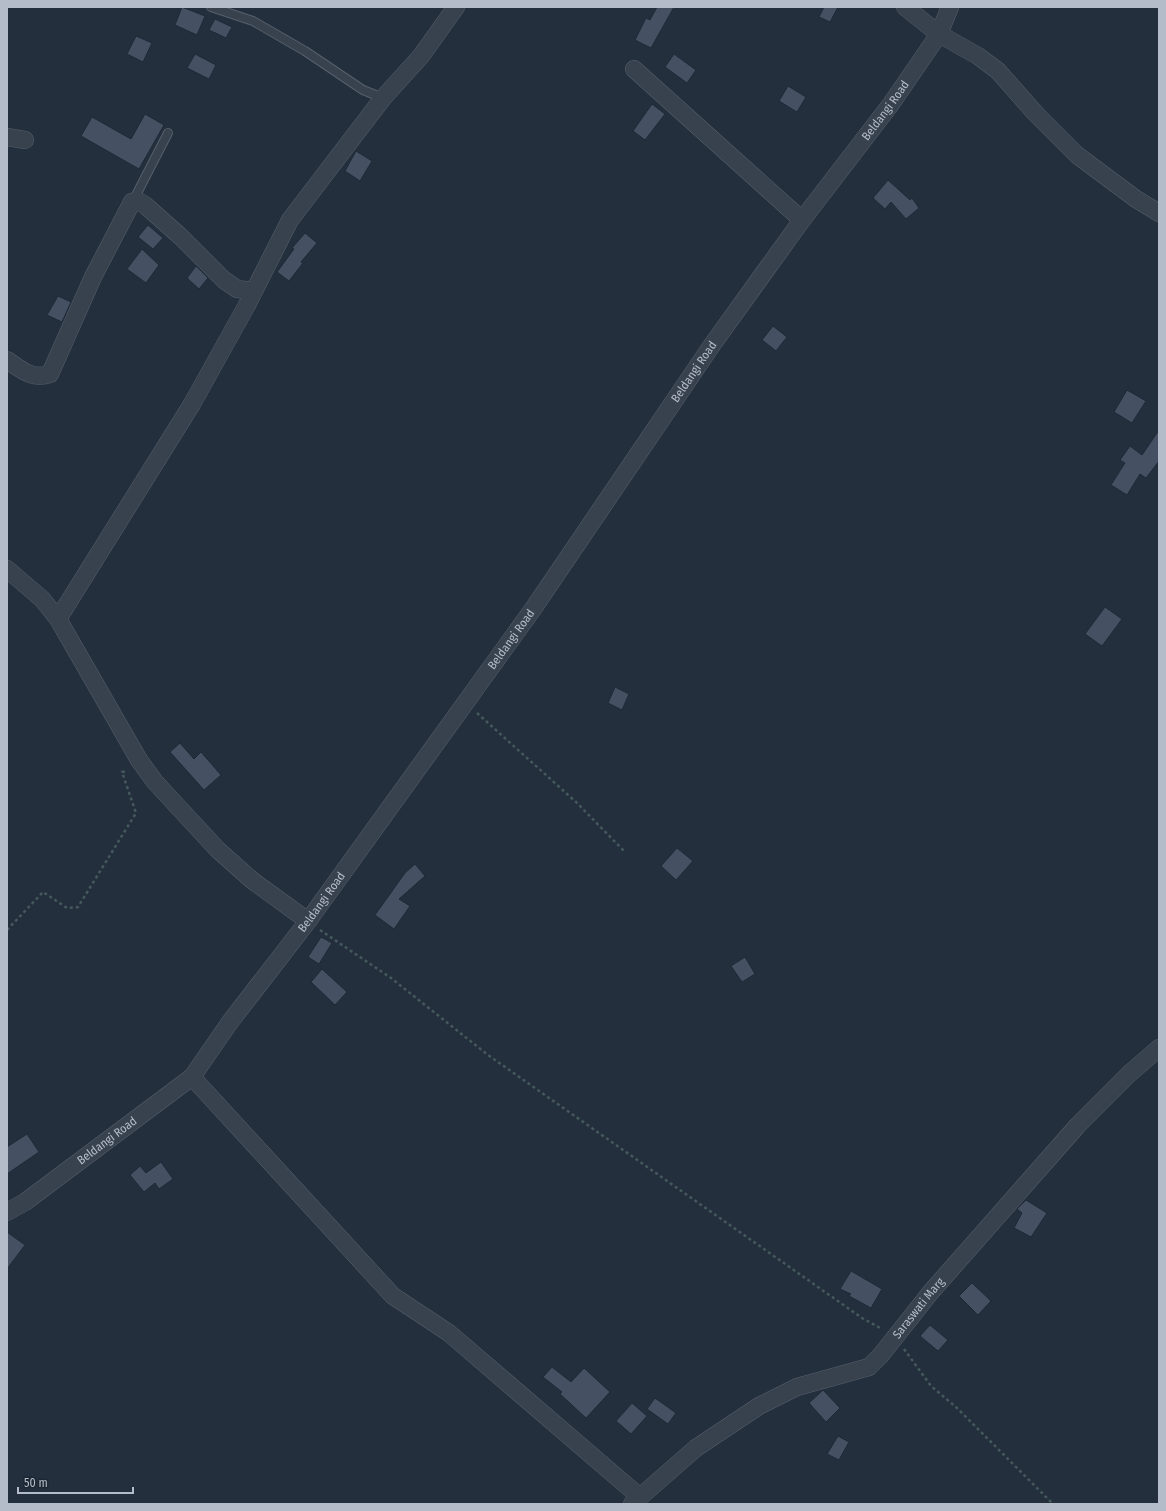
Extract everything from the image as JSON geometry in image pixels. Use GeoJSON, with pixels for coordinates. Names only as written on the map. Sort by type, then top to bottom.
{"type":"FeatureCollection","features":[{"type":"Feature","properties":{"kind":"street"},"geometry":{"type":"LineString","coordinates":[[58,619],[192,404],[254,292],[290,220],[383,98],[421,56],[456,7]]}},
{"type":"Feature","properties":{"kind":"street"},"geometry":{"type":"LineString","coordinates":[[905,7],[939,34],[978,56],[998,71],[1036,114],[1077,154],[1136,199],[1159,213]]}},
{"type":"Feature","properties":{"kind":"street","name":"Beldangi Road"},"geometry":{"type":"LineString","coordinates":[[7,1212],[25,1202],[192,1077],[230,1022],[308,921],[533,610],[712,345],[802,220],[891,104],[939,34],[950,7]]}},
{"type":"Feature","properties":{"kind":"street"},"geometry":{"type":"LineString","coordinates":[[634,68],[802,220]]}},
{"type":"Feature","properties":{"kind":"street"},"geometry":{"type":"LineString","coordinates":[[7,137],[25,140]]}},
{"type":"Feature","properties":{"kind":"street"},"geometry":{"type":"LineString","coordinates":[[7,360],[26,373],[41,378],[50,374],[93,277],[132,202],[138,201],[145,205],[181,237],[224,280],[237,289],[254,292]]}},
{"type":"Feature","properties":{"kind":"street"},"geometry":{"type":"LineString","coordinates":[[7,569],[42,600],[58,619],[138,760],[155,782],[218,850],[254,881],[308,921]]}},
{"type":"Feature","properties":{"kind":"street","name":"Saraswati Marg"},"geometry":{"type":"LineString","coordinates":[[636,1500],[696,1448],[759,1406],[797,1387],[869,1367],[896,1337],[930,1293],[1078,1125],[1159,1048]]}},
{"type":"Feature","properties":{"kind":"street"},"geometry":{"type":"LineString","coordinates":[[192,1077],[393,1296],[449,1333],[636,1500]]}},
{"type":"Feature","properties":{"kind":"lane"},"geometry":{"type":"LineString","coordinates":[[211,7],[253,21],[305,51],[363,90],[383,98]]}},
{"type":"Feature","properties":{"kind":"lane"},"geometry":{"type":"LineString","coordinates":[[132,202],[168,133]]}},
{"type":"Feature","properties":{"kind":"path"},"geometry":{"type":"LineString","coordinates":[[465,703],[576,802],[625,852]]}},
{"type":"Feature","properties":{"kind":"path"},"geometry":{"type":"LineString","coordinates":[[7,930],[43,892],[67,908],[78,907],[136,813],[122,772],[134,770]]}},
{"type":"Feature","properties":{"kind":"path"},"geometry":{"type":"LineString","coordinates":[[308,921],[391,978],[488,1056],[862,1318],[896,1337],[931,1386],[957,1408],[1053,1504]]}},
{"type":"Feature","properties":{"kind":"building"},"geometry":{"type":"Polygon","coordinates":[[[182,7],[205,16],[197,35],[175,25],[182,7]]]}},
{"type":"Feature","properties":{"kind":"building"},"geometry":{"type":"Polygon","coordinates":[[[657,7],[674,7],[651,48],[635,40],[646,18],[650,20],[657,7]]]}},
{"type":"Feature","properties":{"kind":"building"},"geometry":{"type":"Polygon","coordinates":[[[824,7],[838,7],[830,22],[819,17],[824,7]]]}},
{"type":"Feature","properties":{"kind":"building"},"geometry":{"type":"Polygon","coordinates":[[[215,19],[232,27],[226,38],[209,30],[215,19]]]}},
{"type":"Feature","properties":{"kind":"building"},"geometry":{"type":"Polygon","coordinates":[[[136,36],[152,43],[143,62],[127,54],[136,36]]]}},
{"type":"Feature","properties":{"kind":"building"},"geometry":{"type":"Polygon","coordinates":[[[195,54],[216,65],[209,79],[187,68],[195,54]]]}},
{"type":"Feature","properties":{"kind":"building"},"geometry":{"type":"Polygon","coordinates":[[[674,54],[696,70],[687,83],[665,67],[674,54]]]}},
{"type":"Feature","properties":{"kind":"building"},"geometry":{"type":"Polygon","coordinates":[[[788,86],[806,97],[797,112],[779,101],[788,86]]]}},
{"type":"Feature","properties":{"kind":"building"},"geometry":{"type":"Polygon","coordinates":[[[652,104],[665,114],[645,140],[633,131],[652,104]]]}},
{"type":"Feature","properties":{"kind":"building"},"geometry":{"type":"Polygon","coordinates":[[[145,114],[164,125],[139,169],[81,136],[92,117],[131,139],[145,114]]]}},
{"type":"Feature","properties":{"kind":"building"},"geometry":{"type":"Polygon","coordinates":[[[356,151],[372,161],[360,181],[345,171],[356,151]]]}},
{"type":"Feature","properties":{"kind":"building"},"geometry":{"type":"Polygon","coordinates":[[[888,180],[910,200],[912,198],[919,208],[906,219],[891,202],[885,209],[873,198],[888,180]]]}},
{"type":"Feature","properties":{"kind":"building"},"geometry":{"type":"Polygon","coordinates":[[[148,225],[163,238],[153,249],[138,237],[148,225]]]}},
{"type":"Feature","properties":{"kind":"building"},"geometry":{"type":"Polygon","coordinates":[[[305,233],[317,243],[301,262],[303,263],[289,281],[277,272],[294,249],[292,248],[305,233]]]}},
{"type":"Feature","properties":{"kind":"building"},"geometry":{"type":"Polygon","coordinates":[[[142,249],[159,265],[146,283],[127,269],[142,249]]]}},
{"type":"Feature","properties":{"kind":"building"},"geometry":{"type":"Polygon","coordinates":[[[196,266],[208,278],[199,289],[187,278],[196,266]]]}},
{"type":"Feature","properties":{"kind":"building"},"geometry":{"type":"Polygon","coordinates":[[[58,296],[71,302],[62,322],[47,315],[58,296]]]}},
{"type":"Feature","properties":{"kind":"building"},"geometry":{"type":"Polygon","coordinates":[[[773,326],[787,337],[776,351],[762,340],[773,326]]]}},
{"type":"Feature","properties":{"kind":"building"},"geometry":{"type":"Polygon","coordinates":[[[1127,390],[1146,401],[1132,423],[1114,412],[1127,390]]]}},
{"type":"Feature","properties":{"kind":"building"},"geometry":{"type":"Polygon","coordinates":[[[1159,430],[1159,461],[1146,478],[1140,474],[1127,495],[1111,485],[1125,463],[1120,460],[1130,446],[1142,455],[1159,430]]]}},
{"type":"Feature","properties":{"kind":"building"},"geometry":{"type":"Polygon","coordinates":[[[1105,607],[1122,619],[1102,646],[1085,634],[1105,607]]]}},
{"type":"Feature","properties":{"kind":"building"},"geometry":{"type":"Polygon","coordinates":[[[615,687],[629,694],[622,710],[608,703],[615,687]]]}},
{"type":"Feature","properties":{"kind":"building"},"geometry":{"type":"Polygon","coordinates":[[[180,743],[194,759],[201,752],[221,775],[204,790],[170,752],[180,743]]]}},
{"type":"Feature","properties":{"kind":"building"},"geometry":{"type":"Polygon","coordinates":[[[677,848],[693,861],[676,880],[661,866],[677,848]]]}},
{"type":"Feature","properties":{"kind":"building"},"geometry":{"type":"Polygon","coordinates":[[[415,864],[425,876],[399,899],[410,906],[394,929],[375,915],[405,873],[415,864]]]}},
{"type":"Feature","properties":{"kind":"building"},"geometry":{"type":"Polygon","coordinates":[[[321,937],[332,943],[319,964],[308,957],[321,937]]]}},
{"type":"Feature","properties":{"kind":"building"},"geometry":{"type":"Polygon","coordinates":[[[745,957],[755,974],[742,982],[731,966],[745,957]]]}},
{"type":"Feature","properties":{"kind":"building"},"geometry":{"type":"Polygon","coordinates":[[[322,969],[347,992],[335,1005],[311,982],[322,969]]]}},
{"type":"Feature","properties":{"kind":"building"},"geometry":{"type":"Polygon","coordinates":[[[27,1134],[39,1152],[7,1174],[7,1147],[27,1134]]]}},
{"type":"Feature","properties":{"kind":"building"},"geometry":{"type":"Polygon","coordinates":[[[161,1162],[173,1179],[159,1189],[155,1183],[144,1192],[130,1175],[140,1166],[146,1173],[161,1162]]]}},
{"type":"Feature","properties":{"kind":"building"},"geometry":{"type":"Polygon","coordinates":[[[1026,1200],[1047,1213],[1031,1237],[1014,1228],[1022,1213],[1017,1209],[1026,1200]]]}},
{"type":"Feature","properties":{"kind":"building"},"geometry":{"type":"Polygon","coordinates":[[[7,1232],[25,1245],[7,1269],[7,1232]]]}},
{"type":"Feature","properties":{"kind":"building"},"geometry":{"type":"Polygon","coordinates":[[[851,1271],[882,1289],[871,1308],[849,1296],[851,1294],[840,1289],[851,1271]]]}},
{"type":"Feature","properties":{"kind":"building"},"geometry":{"type":"Polygon","coordinates":[[[972,1283],[991,1301],[978,1315],[959,1296],[972,1283]]]}},
{"type":"Feature","properties":{"kind":"building"},"geometry":{"type":"Polygon","coordinates":[[[930,1325],[948,1340],[938,1351],[920,1336],[930,1325]]]}},
{"type":"Feature","properties":{"kind":"building"},"geometry":{"type":"Polygon","coordinates":[[[552,1367],[571,1382],[584,1368],[610,1392],[586,1418],[560,1394],[562,1392],[543,1377],[552,1367]]]}},
{"type":"Feature","properties":{"kind":"building"},"geometry":{"type":"Polygon","coordinates":[[[823,1390],[840,1408],[826,1422],[809,1403],[823,1390]]]}},
{"type":"Feature","properties":{"kind":"building"},"geometry":{"type":"Polygon","coordinates":[[[655,1398],[676,1413],[668,1424],[647,1409],[655,1398]]]}},
{"type":"Feature","properties":{"kind":"building"},"geometry":{"type":"Polygon","coordinates":[[[632,1403],[647,1416],[631,1434],[616,1421],[632,1403]]]}},
{"type":"Feature","properties":{"kind":"building"},"geometry":{"type":"Polygon","coordinates":[[[838,1436],[849,1442],[839,1460],[827,1454],[838,1436]]]}}]}
